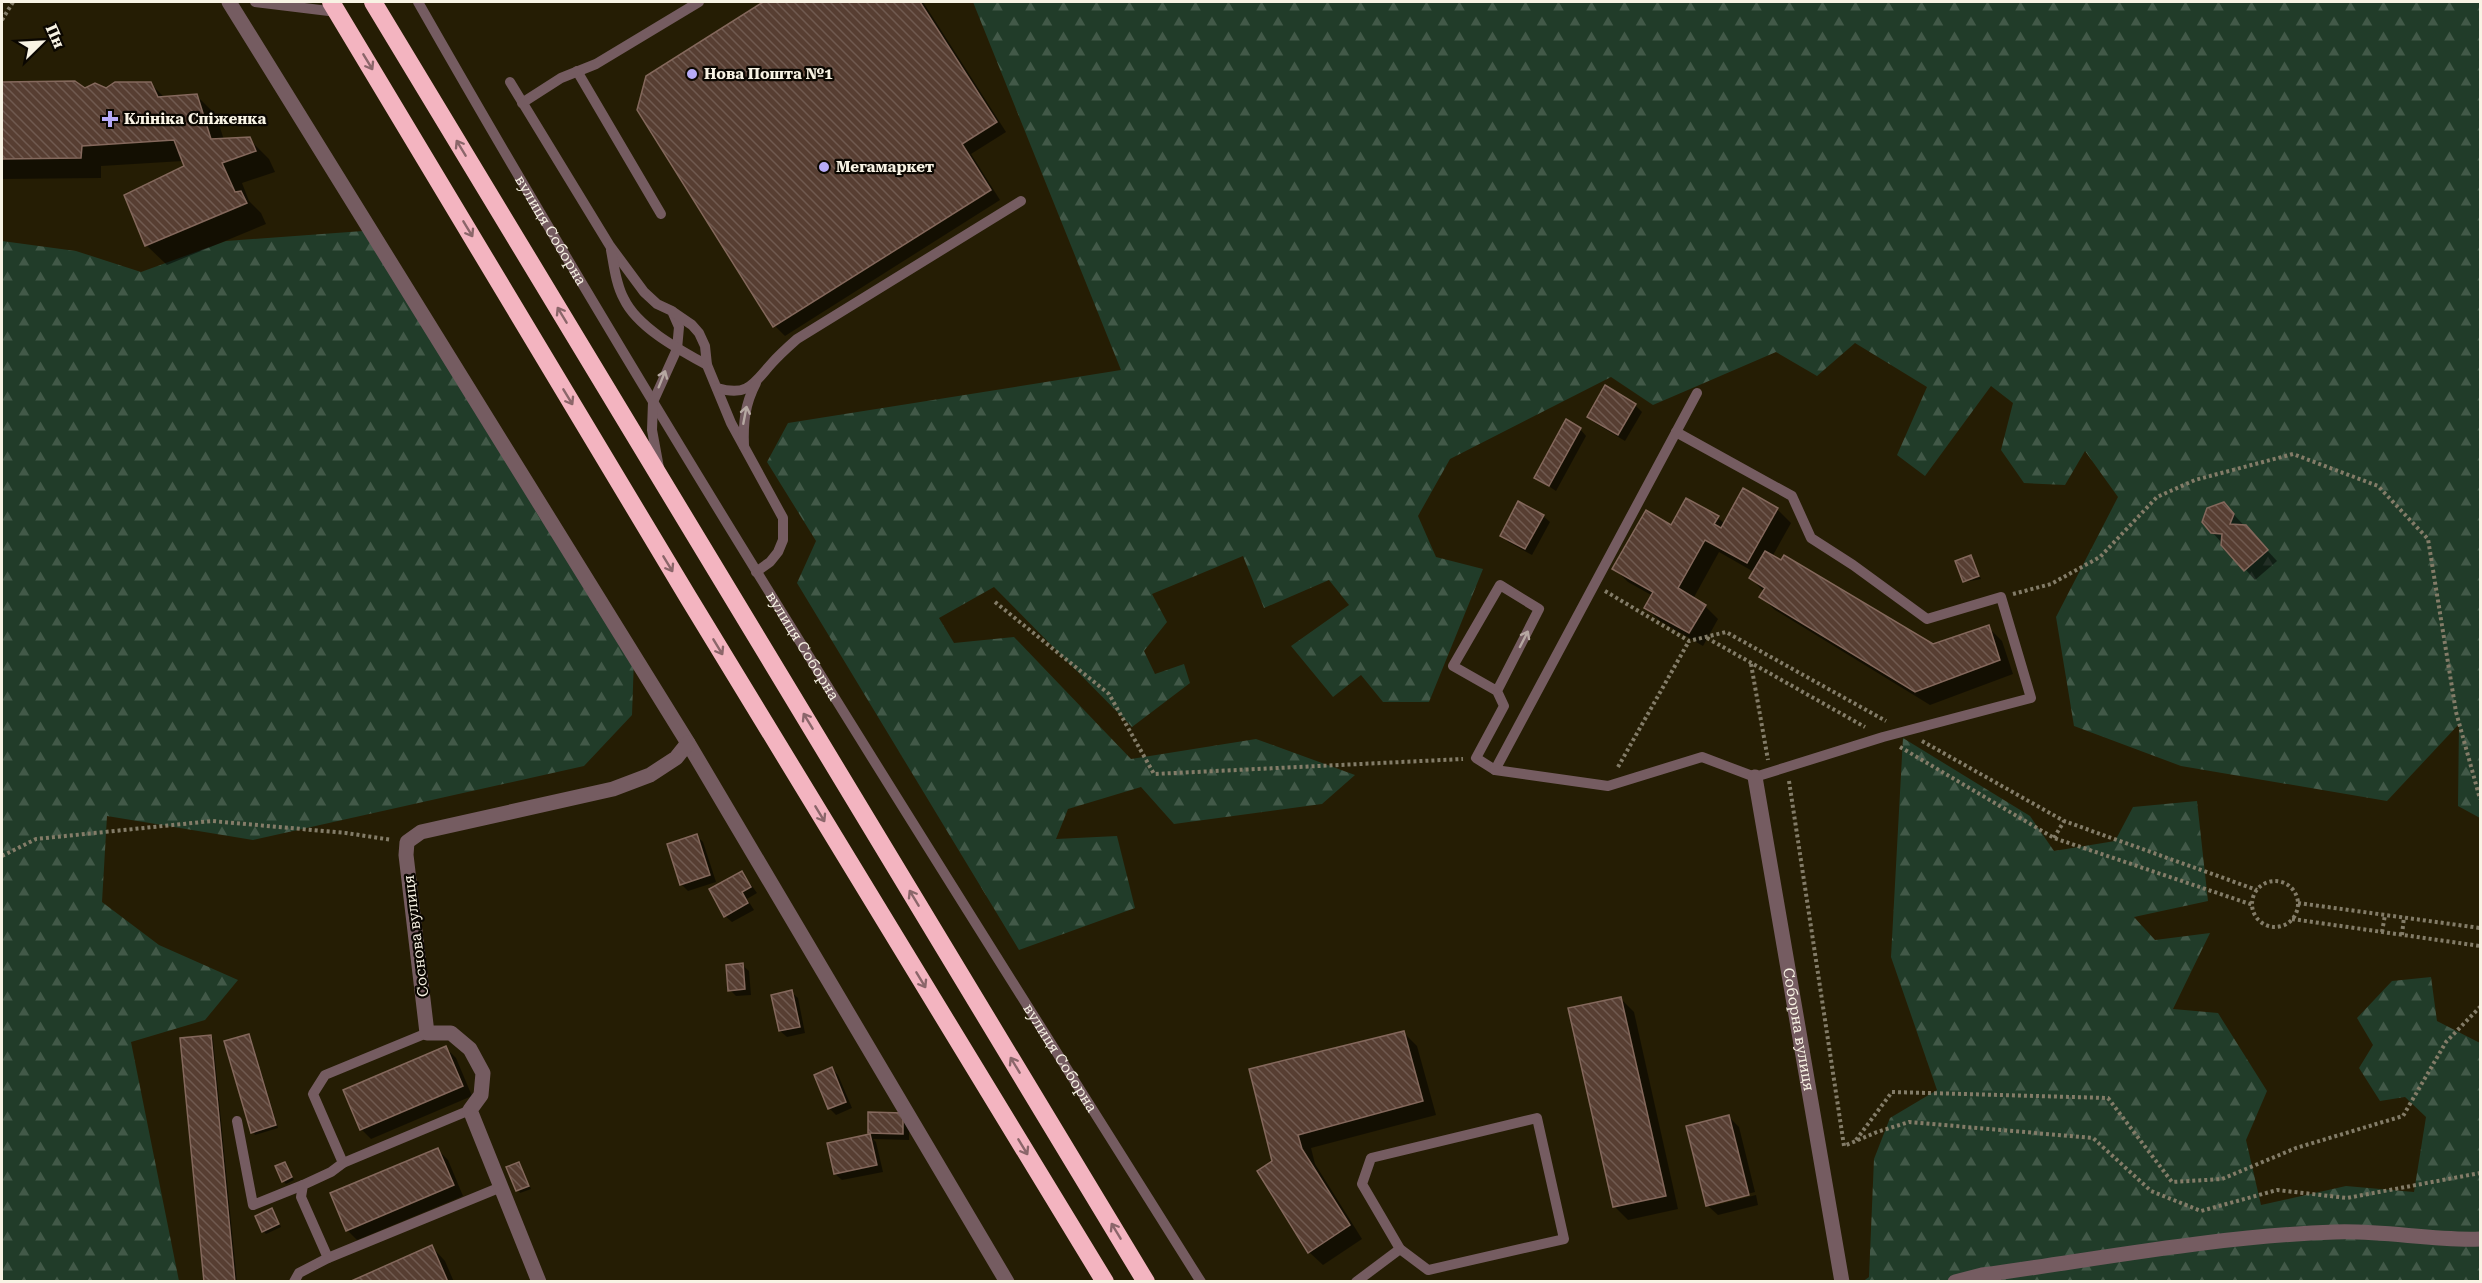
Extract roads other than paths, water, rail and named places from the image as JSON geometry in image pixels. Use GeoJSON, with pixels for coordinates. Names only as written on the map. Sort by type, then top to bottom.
{"type":"FeatureCollection","features":[{"type":"Feature","properties":{"kind":"highway"},"geometry":{"type":"LineString","coordinates":[[373,2],[1146,1281]]}},
{"type":"Feature","properties":{"kind":"highway"},"geometry":{"type":"LineString","coordinates":[[334,7],[694,607],[1105,1281]]}},
{"type":"Feature","properties":{"kind":"street"},"geometry":{"type":"LineString","coordinates":[[229,2],[688,743],[1007,1281]]}},
{"type":"Feature","properties":{"kind":"street","name":"Соснова вулиця"},"geometry":{"type":"LineString","coordinates":[[427,1033],[406,855],[407,842],[421,832],[613,789],[650,775],[676,758],[688,743]]}},
{"type":"Feature","properties":{"kind":"street","name":"Соборна вулиця"},"geometry":{"type":"LineString","coordinates":[[1755,777],[1842,1281]]}},
{"type":"Feature","properties":{"kind":"street"},"geometry":{"type":"LineString","coordinates":[[427,1033],[451,1033],[470,1049],[483,1072],[481,1095],[470,1110],[539,1281]]}},
{"type":"Feature","properties":{"kind":"street"},"geometry":{"type":"LineString","coordinates":[[1955,1281],[1982,1275],[2245,1239],[2336,1232],[2386,1232],[2451,1240],[2481,1239]]}},
{"type":"Feature","properties":{"kind":"lane"},"geometry":{"type":"LineString","coordinates":[[255,2],[334,7]]}},
{"type":"Feature","properties":{"kind":"lane","name":"вулиця Соборна"},"geometry":{"type":"LineString","coordinates":[[418,2],[653,402],[756,572],[1201,1281]]}},
{"type":"Feature","properties":{"kind":"lane"},"geometry":{"type":"LineString","coordinates":[[522,103],[561,78],[596,64],[699,2]]}},
{"type":"Feature","properties":{"kind":"lane"},"geometry":{"type":"LineString","coordinates":[[577,71],[661,214]]}},
{"type":"Feature","properties":{"kind":"lane"},"geometry":{"type":"LineString","coordinates":[[510,82],[610,246],[644,292],[657,304],[692,325],[699,333],[705,346],[707,365],[730,423],[783,518],[783,540],[778,552],[770,562],[756,572]]}},
{"type":"Feature","properties":{"kind":"lane"},"geometry":{"type":"LineString","coordinates":[[744,449],[743,422],[750,395],[756,383],[776,358],[797,339],[1021,201]]}},
{"type":"Feature","properties":{"kind":"lane"},"geometry":{"type":"LineString","coordinates":[[610,246],[624,300],[640,320],[677,349],[707,365]]}},
{"type":"Feature","properties":{"kind":"lane"},"geometry":{"type":"LineString","coordinates":[[660,477],[652,430],[653,402],[680,338],[679,327],[672,311]]}},
{"type":"Feature","properties":{"kind":"lane"},"geometry":{"type":"LineString","coordinates":[[717,388],[732,392],[744,390],[756,383]]}},
{"type":"Feature","properties":{"kind":"lane"},"geometry":{"type":"LineString","coordinates":[[1495,770],[1697,393]]}},
{"type":"Feature","properties":{"kind":"lane"},"geometry":{"type":"LineString","coordinates":[[1497,691],[1539,609],[1500,585],[1453,666],[1497,691],[1503,706],[1476,758],[1495,770],[1608,786],[1702,757],[1755,777],[1883,738],[2031,698],[2001,597],[1927,619],[1853,565],[1811,538],[1792,496],[1676,432]]}},
{"type":"Feature","properties":{"kind":"lane"},"geometry":{"type":"LineString","coordinates":[[343,1163],[313,1094],[325,1075],[427,1033]]}},
{"type":"Feature","properties":{"kind":"lane"},"geometry":{"type":"LineString","coordinates":[[237,1121],[253,1205],[331,1172],[343,1163],[470,1110]]}},
{"type":"Feature","properties":{"kind":"lane"},"geometry":{"type":"LineString","coordinates":[[1537,1118],[1564,1239],[1428,1270],[1400,1249],[1362,1184],[1371,1158],[1537,1118]]}},
{"type":"Feature","properties":{"kind":"lane"},"geometry":{"type":"LineString","coordinates":[[303,1185],[301,1197],[328,1258]]}},
{"type":"Feature","properties":{"kind":"lane"},"geometry":{"type":"LineString","coordinates":[[294,1281],[299,1273],[328,1258],[501,1187]]}},
{"type":"Feature","properties":{"kind":"lane"},"geometry":{"type":"LineString","coordinates":[[1356,1281],[1400,1249]]}},
{"type":"Feature","properties":{"kind":"place","name":"Нова Пошта №1"},"geometry":{"type":"Point","coordinates":[692,74]}},
{"type":"Feature","properties":{"kind":"place","name":"Клініка Спіженка"},"geometry":{"type":"Point","coordinates":[110,119]}},
{"type":"Feature","properties":{"kind":"place","name":"Мегамаркет"},"geometry":{"type":"Point","coordinates":[824,167]}}]}
